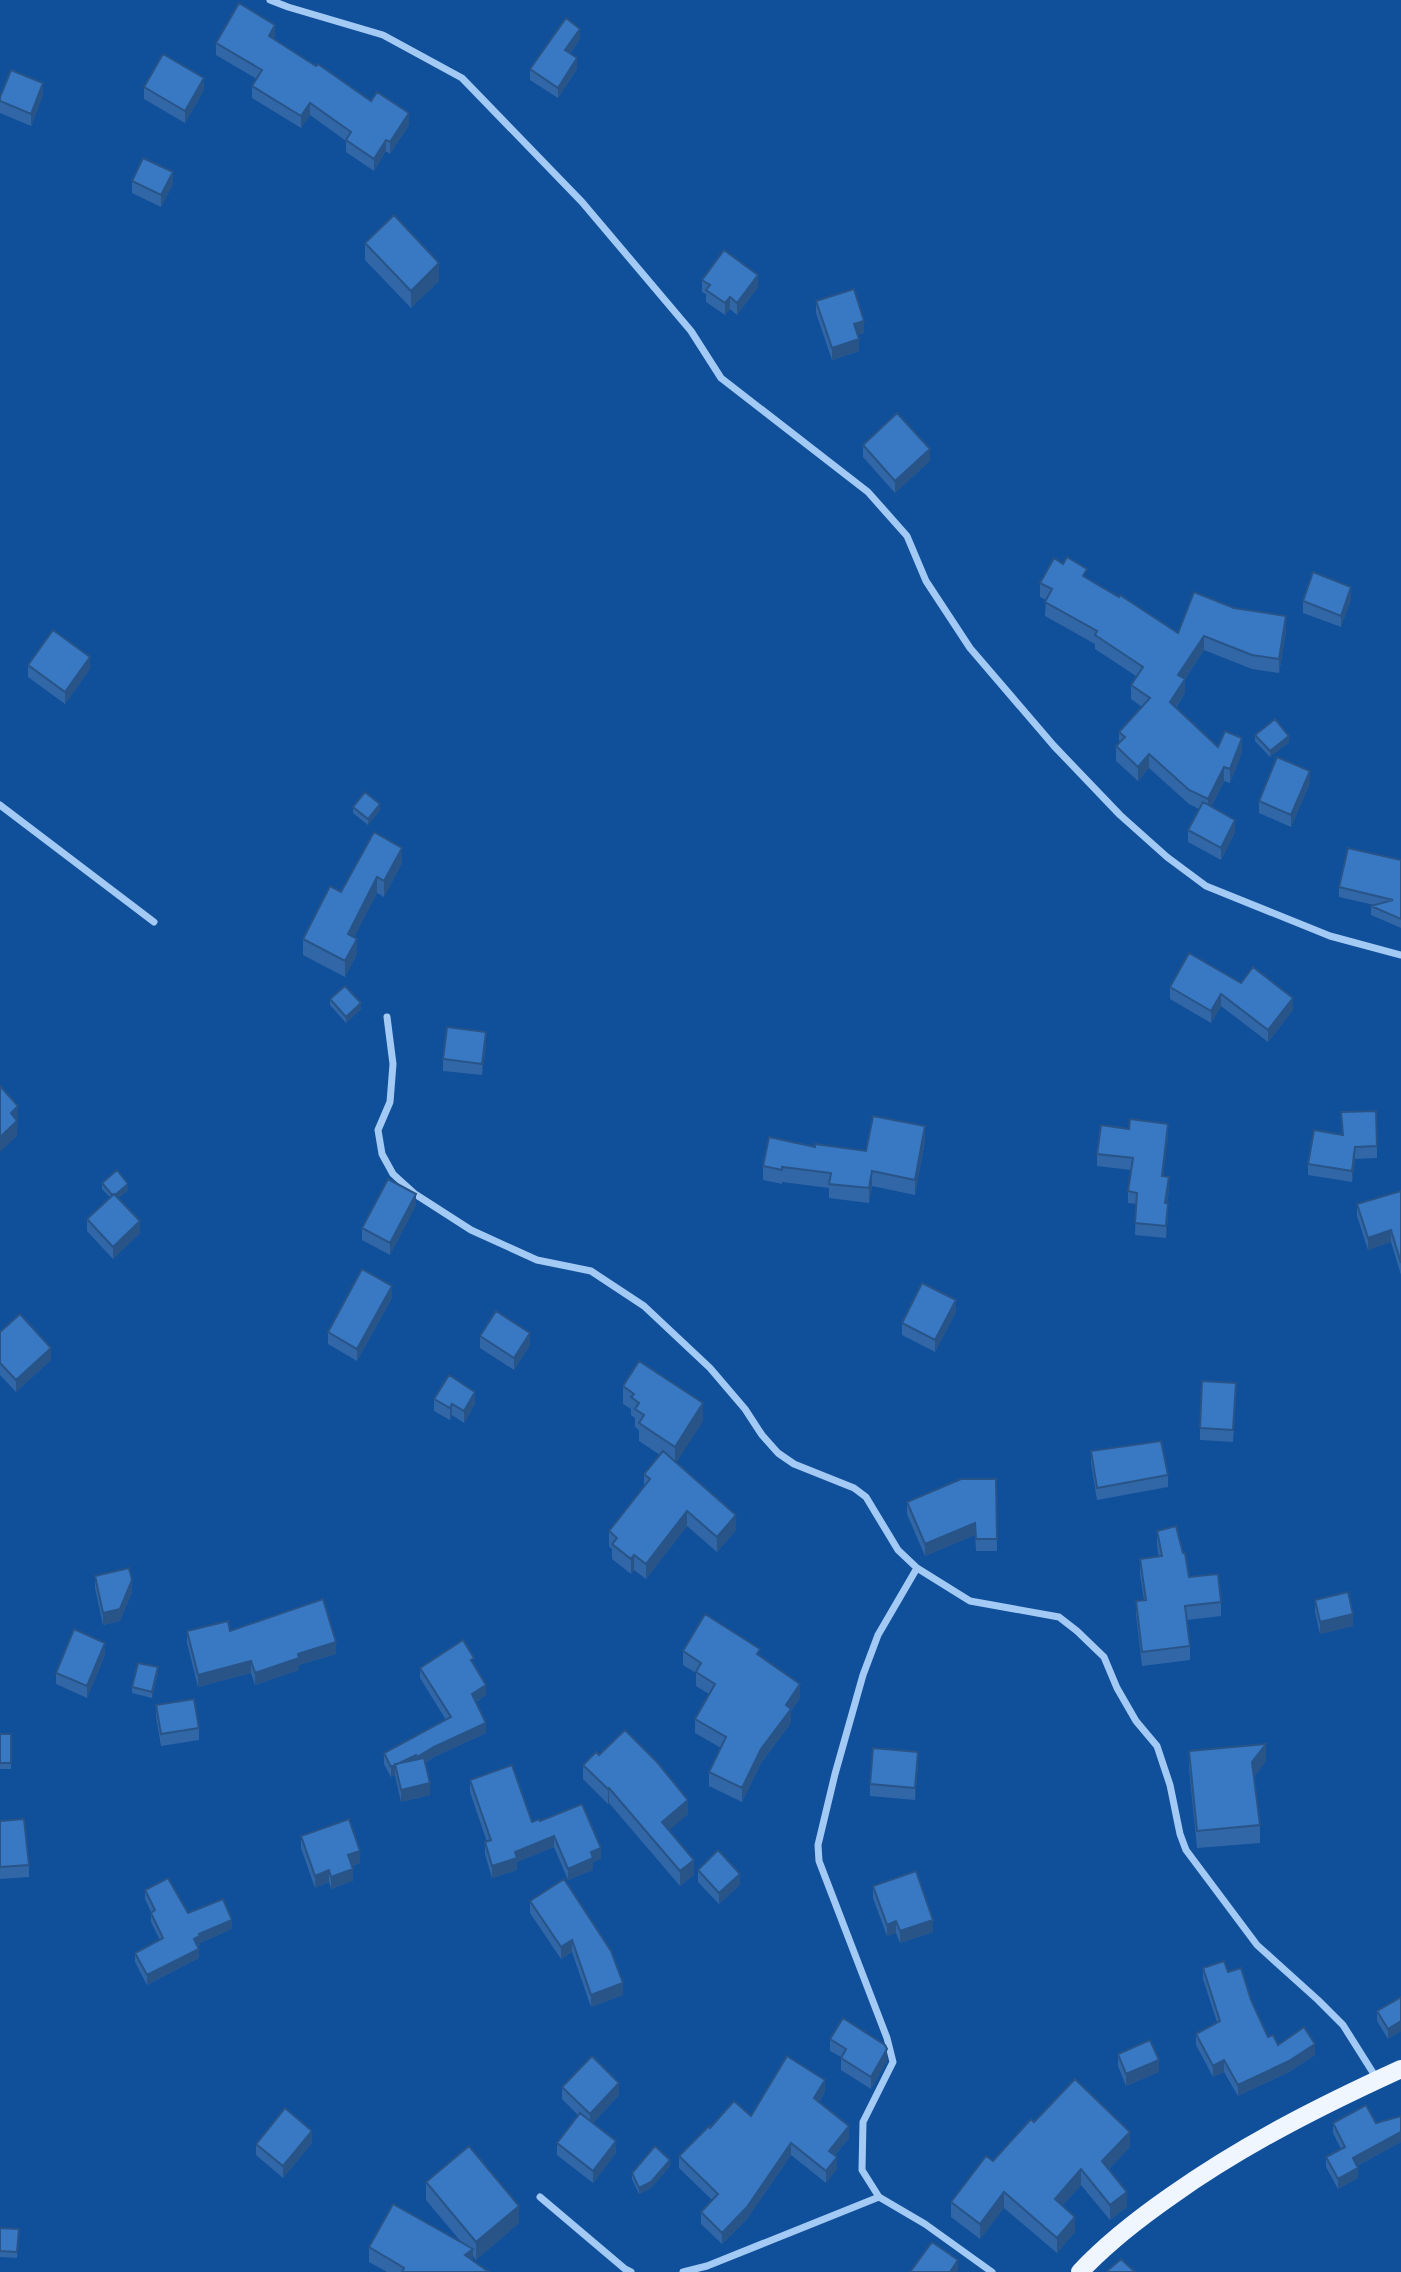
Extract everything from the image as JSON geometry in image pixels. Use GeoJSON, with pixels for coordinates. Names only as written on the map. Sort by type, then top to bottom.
{"type":"FeatureCollection","features":[{"type":"Feature","properties":{"kind":"main road"},"geometry":{"type":"LineString","coordinates":[[1080,2272],[1113,2239],[1148,2212],[1233,2154],[1401,2069]]}},
{"type":"Feature","properties":{"kind":"street"},"geometry":{"type":"LineString","coordinates":[[270,0],[383,35],[462,78],[582,202],[691,331],[721,379],[867,492],[906,536],[926,581],[970,648],[1054,746],[1120,815],[1167,857],[1206,886],[1330,936],[1401,955]]}},
{"type":"Feature","properties":{"kind":"street"},"geometry":{"type":"LineString","coordinates":[[0,805],[154,922]]}},
{"type":"Feature","properties":{"kind":"street"},"geometry":{"type":"LineString","coordinates":[[387,1017],[393,1064],[390,1102],[378,1130],[382,1154],[393,1174],[415,1194],[471,1230],[537,1260],[591,1271],[644,1306],[710,1368],[746,1409],[762,1435],[778,1453],[794,1464],[854,1488],[866,1497],[898,1550],[917,1568],[970,1601],[1059,1617],[1104,1657],[1117,1688],[1136,1721],[1157,1746],[1186,1850],[1256,1945],[1343,2025],[1377,2080]]}},
{"type":"Feature","properties":{"kind":"street"},"geometry":{"type":"LineString","coordinates":[[917,1568],[878,1635],[863,1675],[818,1845],[819,1861],[887,2038],[893,2062],[863,2122],[862,2170],[879,2197],[925,2224],[992,2272]]}},
{"type":"Feature","properties":{"kind":"street"},"geometry":{"type":"LineString","coordinates":[[540,2197],[631,2272]]}},
{"type":"Feature","properties":{"kind":"street"},"geometry":{"type":"LineString","coordinates":[[683,2272],[707,2266],[879,2197]]}},
{"type":"Feature","properties":{"kind":"building"},"geometry":{"type":"Polygon","coordinates":[[[239,3],[275,25],[269,36],[316,66],[318,64],[371,101],[377,92],[409,113],[390,142],[386,140],[374,159],[346,140],[351,132],[310,103],[301,116],[252,86],[262,70],[216,43],[239,3]]]}},
{"type":"Feature","properties":{"kind":"building"},"geometry":{"type":"Polygon","coordinates":[[[566,18],[580,29],[565,50],[577,58],[558,88],[530,69],[566,18]]]}},
{"type":"Feature","properties":{"kind":"building"},"geometry":{"type":"Polygon","coordinates":[[[163,54],[204,78],[185,111],[144,87],[163,54]]]}},
{"type":"Feature","properties":{"kind":"building"},"geometry":{"type":"Polygon","coordinates":[[[11,70],[43,83],[31,114],[0,101],[11,70]]]}},
{"type":"Feature","properties":{"kind":"building"},"geometry":{"type":"Polygon","coordinates":[[[143,158],[173,172],[161,195],[132,181],[143,158]]]}},
{"type":"Feature","properties":{"kind":"building"},"geometry":{"type":"Polygon","coordinates":[[[394,215],[439,263],[411,291],[365,243],[394,215]]]}},
{"type":"Feature","properties":{"kind":"building"},"geometry":{"type":"Polygon","coordinates":[[[724,250],[758,275],[737,303],[730,297],[725,303],[706,290],[710,285],[702,280],[724,250]]]}},
{"type":"Feature","properties":{"kind":"building"},"geometry":{"type":"Polygon","coordinates":[[[854,289],[864,321],[854,324],[859,339],[832,348],[816,301],[854,289]]]}},
{"type":"Feature","properties":{"kind":"building"},"geometry":{"type":"Polygon","coordinates":[[[897,413],[930,449],[895,481],[863,445],[897,413]]]}},
{"type":"Feature","properties":{"kind":"building"},"geometry":{"type":"Polygon","coordinates":[[[1067,557],[1087,569],[1083,576],[1119,597],[1120,595],[1178,633],[1194,592],[1234,608],[1286,616],[1279,659],[1252,655],[1204,636],[1178,675],[1185,679],[1170,702],[1218,747],[1225,731],[1242,738],[1230,769],[1224,767],[1208,799],[1189,790],[1149,754],[1138,767],[1116,746],[1125,737],[1119,732],[1150,698],[1131,685],[1143,667],[1095,635],[1097,631],[1045,602],[1052,589],[1040,583],[1054,558],[1063,564],[1067,557]]]}},
{"type":"Feature","properties":{"kind":"building"},"geometry":{"type":"Polygon","coordinates":[[[1313,572],[1351,587],[1341,616],[1303,601],[1313,572]]]}},
{"type":"Feature","properties":{"kind":"building"},"geometry":{"type":"Polygon","coordinates":[[[53,630],[90,657],[65,692],[28,665],[53,630]]]}},
{"type":"Feature","properties":{"kind":"building"},"geometry":{"type":"Polygon","coordinates":[[[1275,719],[1289,736],[1270,751],[1255,735],[1275,719]]]}},
{"type":"Feature","properties":{"kind":"building"},"geometry":{"type":"Polygon","coordinates":[[[1277,757],[1310,771],[1291,815],[1259,801],[1277,757]]]}},
{"type":"Feature","properties":{"kind":"building"},"geometry":{"type":"Polygon","coordinates":[[[365,792],[380,804],[368,819],[353,807],[365,792]]]}},
{"type":"Feature","properties":{"kind":"building"},"geometry":{"type":"Polygon","coordinates":[[[1203,802],[1235,820],[1221,848],[1188,830],[1203,802]]]}},
{"type":"Feature","properties":{"kind":"building"},"geometry":{"type":"Polygon","coordinates":[[[374,832],[402,848],[384,881],[377,877],[348,934],[357,939],[345,961],[303,939],[330,886],[341,892],[374,832]]]}},
{"type":"Feature","properties":{"kind":"building"},"geometry":{"type":"Polygon","coordinates":[[[1348,848],[1401,860],[1401,919],[1371,906],[1393,900],[1339,887],[1348,848]]]}},
{"type":"Feature","properties":{"kind":"building"},"geometry":{"type":"Polygon","coordinates":[[[1189,953],[1241,983],[1253,967],[1293,998],[1268,1030],[1221,994],[1211,1011],[1170,987],[1189,953]]]}},
{"type":"Feature","properties":{"kind":"building"},"geometry":{"type":"Polygon","coordinates":[[[345,986],[361,1003],[346,1017],[330,999],[345,986]]]}},
{"type":"Feature","properties":{"kind":"building"},"geometry":{"type":"Polygon","coordinates":[[[447,1027],[486,1032],[482,1064],[443,1059],[447,1027]]]}},
{"type":"Feature","properties":{"kind":"building"},"geometry":{"type":"Polygon","coordinates":[[[0,1086],[18,1106],[11,1113],[17,1121],[0,1137],[0,1086]]]}},
{"type":"Feature","properties":{"kind":"building"},"geometry":{"type":"Polygon","coordinates":[[[1376,1111],[1377,1146],[1355,1147],[1352,1171],[1308,1164],[1314,1130],[1343,1135],[1341,1112],[1376,1111]]]}},
{"type":"Feature","properties":{"kind":"building"},"geometry":{"type":"Polygon","coordinates":[[[873,1116],[925,1126],[915,1180],[872,1171],[869,1188],[829,1184],[831,1173],[763,1166],[769,1137],[815,1147],[815,1144],[866,1151],[873,1116]]]}},
{"type":"Feature","properties":{"kind":"building"},"geometry":{"type":"Polygon","coordinates":[[[1130,1119],[1168,1124],[1162,1176],[1169,1177],[1165,1203],[1168,1203],[1166,1226],[1135,1223],[1137,1193],[1128,1191],[1133,1158],[1097,1154],[1101,1125],[1129,1129],[1130,1119]]]}},
{"type":"Feature","properties":{"kind":"building"},"geometry":{"type":"Polygon","coordinates":[[[117,1170],[128,1184],[112,1195],[102,1183],[117,1170]]]}},
{"type":"Feature","properties":{"kind":"building"},"geometry":{"type":"Polygon","coordinates":[[[388,1179],[416,1194],[390,1243],[362,1228],[388,1179]]]}},
{"type":"Feature","properties":{"kind":"building"},"geometry":{"type":"Polygon","coordinates":[[[1401,1191],[1401,1263],[1391,1230],[1368,1238],[1357,1204],[1401,1191]]]}},
{"type":"Feature","properties":{"kind":"building"},"geometry":{"type":"Polygon","coordinates":[[[114,1194],[140,1221],[113,1247],[87,1219],[114,1194]]]}},
{"type":"Feature","properties":{"kind":"building"},"geometry":{"type":"Polygon","coordinates":[[[362,1269],[392,1286],[357,1349],[328,1332],[362,1269]]]}},
{"type":"Feature","properties":{"kind":"building"},"geometry":{"type":"Polygon","coordinates":[[[922,1283],[956,1300],[935,1340],[902,1323],[922,1283]]]}},
{"type":"Feature","properties":{"kind":"building"},"geometry":{"type":"Polygon","coordinates":[[[496,1311],[530,1333],[514,1358],[480,1336],[496,1311]]]}},
{"type":"Feature","properties":{"kind":"building"},"geometry":{"type":"Polygon","coordinates":[[[20,1314],[51,1348],[16,1380],[0,1363],[0,1332],[20,1314]]]}},
{"type":"Feature","properties":{"kind":"building"},"geometry":{"type":"Polygon","coordinates":[[[639,1361],[703,1403],[675,1447],[639,1423],[644,1415],[635,1409],[639,1403],[631,1397],[634,1394],[623,1386],[639,1361]]]}},
{"type":"Feature","properties":{"kind":"building"},"geometry":{"type":"Polygon","coordinates":[[[449,1375],[475,1392],[464,1411],[452,1404],[450,1408],[434,1399],[449,1375]]]}},
{"type":"Feature","properties":{"kind":"building"},"geometry":{"type":"Polygon","coordinates":[[[1202,1381],[1236,1383],[1233,1430],[1200,1428],[1202,1381]]]}},
{"type":"Feature","properties":{"kind":"building"},"geometry":{"type":"Polygon","coordinates":[[[1161,1441],[1168,1475],[1097,1488],[1091,1451],[1161,1441]]]}},
{"type":"Feature","properties":{"kind":"building"},"geometry":{"type":"Polygon","coordinates":[[[663,1451],[736,1515],[717,1537],[687,1511],[646,1564],[634,1555],[631,1559],[612,1544],[617,1538],[609,1531],[650,1479],[644,1474],[663,1451]]]}},
{"type":"Feature","properties":{"kind":"building"},"geometry":{"type":"Polygon","coordinates":[[[961,1479],[996,1479],[997,1539],[976,1539],[975,1523],[925,1544],[907,1502],[961,1479]]]}},
{"type":"Feature","properties":{"kind":"building"},"geometry":{"type":"Polygon","coordinates":[[[1176,1526],[1189,1577],[1218,1574],[1221,1602],[1185,1606],[1190,1646],[1142,1652],[1136,1601],[1146,1600],[1140,1559],[1162,1556],[1157,1531],[1176,1526]]]}},
{"type":"Feature","properties":{"kind":"building"},"geometry":{"type":"Polygon","coordinates":[[[129,1568],[132,1580],[120,1609],[103,1613],[95,1576],[129,1568]]]}},
{"type":"Feature","properties":{"kind":"building"},"geometry":{"type":"Polygon","coordinates":[[[1348,1592],[1353,1614],[1320,1622],[1315,1600],[1348,1592]]]}},
{"type":"Feature","properties":{"kind":"building"},"geometry":{"type":"Polygon","coordinates":[[[323,1599],[336,1642],[298,1654],[299,1658],[255,1673],[251,1661],[198,1675],[187,1631],[228,1621],[230,1631],[323,1599]]]}},
{"type":"Feature","properties":{"kind":"building"},"geometry":{"type":"Polygon","coordinates":[[[705,1614],[760,1649],[757,1654],[800,1684],[786,1705],[791,1709],[761,1749],[742,1788],[709,1772],[726,1737],[695,1719],[715,1684],[696,1672],[701,1663],[683,1651],[705,1614]]]}},
{"type":"Feature","properties":{"kind":"building"},"geometry":{"type":"Polygon","coordinates":[[[74,1629],[105,1643],[87,1686],[56,1673],[74,1629]]]}},
{"type":"Feature","properties":{"kind":"building"},"geometry":{"type":"Polygon","coordinates":[[[463,1640],[486,1685],[472,1694],[486,1723],[391,1767],[384,1753],[451,1717],[420,1668],[463,1640]]]}},
{"type":"Feature","properties":{"kind":"building"},"geometry":{"type":"Polygon","coordinates":[[[138,1663],[158,1667],[152,1692],[132,1687],[138,1663]]]}},
{"type":"Feature","properties":{"kind":"building"},"geometry":{"type":"Polygon","coordinates":[[[194,1699],[199,1728],[161,1734],[156,1705],[194,1699]]]}},
{"type":"Feature","properties":{"kind":"building"},"geometry":{"type":"Polygon","coordinates":[[[625,1730],[657,1762],[688,1800],[662,1822],[694,1860],[680,1871],[609,1788],[583,1765],[596,1752],[599,1755],[625,1730]]]}},
{"type":"Feature","properties":{"kind":"building"},"geometry":{"type":"Polygon","coordinates":[[[0,1734],[11,1734],[11,1763],[0,1763],[0,1734]]]}},
{"type":"Feature","properties":{"kind":"building"},"geometry":{"type":"Polygon","coordinates":[[[1266,1744],[1252,1762],[1260,1825],[1197,1831],[1189,1751],[1266,1744]]]}},
{"type":"Feature","properties":{"kind":"building"},"geometry":{"type":"Polygon","coordinates":[[[873,1748],[918,1752],[915,1788],[870,1784],[873,1748]]]}},
{"type":"Feature","properties":{"kind":"building"},"geometry":{"type":"Polygon","coordinates":[[[424,1758],[430,1783],[401,1790],[395,1764],[424,1758]]]}},
{"type":"Feature","properties":{"kind":"building"},"geometry":{"type":"Polygon","coordinates":[[[512,1765],[532,1822],[582,1804],[601,1848],[591,1852],[593,1858],[568,1869],[554,1836],[515,1852],[517,1858],[492,1866],[485,1842],[491,1840],[470,1780],[512,1765]]]}},
{"type":"Feature","properties":{"kind":"building"},"geometry":{"type":"Polygon","coordinates":[[[24,1819],[29,1865],[0,1867],[0,1821],[24,1819]]]}},
{"type":"Feature","properties":{"kind":"building"},"geometry":{"type":"Polygon","coordinates":[[[349,1819],[360,1851],[348,1855],[353,1869],[331,1877],[329,1870],[315,1876],[301,1836],[349,1819]]]}},
{"type":"Feature","properties":{"kind":"building"},"geometry":{"type":"Polygon","coordinates":[[[718,1850],[740,1874],[719,1893],[698,1870],[718,1850]]]}},
{"type":"Feature","properties":{"kind":"building"},"geometry":{"type":"Polygon","coordinates":[[[916,1871],[933,1920],[900,1931],[896,1921],[887,1925],[873,1886],[916,1871]]]}},
{"type":"Feature","properties":{"kind":"building"},"geometry":{"type":"Polygon","coordinates":[[[168,1878],[188,1913],[223,1899],[232,1920],[199,1934],[200,1936],[194,1939],[199,1949],[147,1975],[135,1953],[163,1938],[151,1913],[155,1910],[145,1890],[168,1878]]]}},
{"type":"Feature","properties":{"kind":"building"},"geometry":{"type":"Polygon","coordinates":[[[564,1879],[611,1951],[623,1983],[591,1995],[572,1940],[561,1947],[530,1901],[564,1879]]]}},
{"type":"Feature","properties":{"kind":"building"},"geometry":{"type":"Polygon","coordinates":[[[1224,1961],[1228,1972],[1241,1968],[1251,2000],[1268,2037],[1273,2035],[1278,2045],[1304,2027],[1315,2044],[1289,2061],[1238,2085],[1224,2060],[1213,2066],[1196,2034],[1220,2021],[1203,1968],[1224,1961]]]}},
{"type":"Feature","properties":{"kind":"building"},"geometry":{"type":"Polygon","coordinates":[[[1401,1997],[1401,2021],[1388,2029],[1377,2011],[1401,1997]]]}},
{"type":"Feature","properties":{"kind":"building"},"geometry":{"type":"Polygon","coordinates":[[[843,2018],[885,2045],[887,2049],[871,2077],[841,2058],[846,2049],[830,2039],[843,2018]]]}},
{"type":"Feature","properties":{"kind":"building"},"geometry":{"type":"Polygon","coordinates":[[[1150,2040],[1159,2060],[1126,2074],[1118,2054],[1150,2040]]]}},
{"type":"Feature","properties":{"kind":"building"},"geometry":{"type":"Polygon","coordinates":[[[592,2056],[619,2083],[590,2114],[562,2087],[592,2056]]]}},
{"type":"Feature","properties":{"kind":"building"},"geometry":{"type":"Polygon","coordinates":[[[787,2056],[825,2080],[814,2098],[849,2126],[829,2151],[837,2157],[826,2171],[791,2143],[747,2207],[722,2233],[701,2212],[718,2194],[679,2156],[709,2126],[710,2128],[734,2101],[751,2116],[787,2056]]]}},
{"type":"Feature","properties":{"kind":"building"},"geometry":{"type":"Polygon","coordinates":[[[1075,2079],[1130,2132],[1102,2161],[1127,2192],[1110,2205],[1081,2169],[1055,2199],[1075,2217],[1057,2238],[1004,2192],[980,2224],[951,2202],[986,2156],[993,2161],[1031,2119],[1034,2122],[1075,2079]]]}},
{"type":"Feature","properties":{"kind":"building"},"geometry":{"type":"Polygon","coordinates":[[[1366,2105],[1376,2123],[1401,2116],[1401,2132],[1353,2158],[1358,2168],[1338,2179],[1326,2157],[1345,2147],[1333,2123],[1366,2105]]]}},
{"type":"Feature","properties":{"kind":"building"},"geometry":{"type":"Polygon","coordinates":[[[285,2108],[312,2131],[283,2166],[256,2144],[285,2108]]]}},
{"type":"Feature","properties":{"kind":"building"},"geometry":{"type":"Polygon","coordinates":[[[580,2113],[616,2141],[593,2171],[557,2143],[580,2113]]]}},
{"type":"Feature","properties":{"kind":"building"},"geometry":{"type":"Polygon","coordinates":[[[469,2146],[519,2206],[476,2242],[426,2182],[469,2146]]]}},
{"type":"Feature","properties":{"kind":"building"},"geometry":{"type":"Polygon","coordinates":[[[655,2146],[670,2160],[651,2182],[639,2188],[632,2173],[655,2146]]]}},
{"type":"Feature","properties":{"kind":"building"},"geometry":{"type":"Polygon","coordinates":[[[393,2204],[473,2249],[465,2255],[489,2272],[402,2272],[404,2268],[369,2247],[393,2204]]]}},
{"type":"Feature","properties":{"kind":"building"},"geometry":{"type":"Polygon","coordinates":[[[0,2228],[19,2229],[17,2252],[0,2251],[0,2228]]]}},
{"type":"Feature","properties":{"kind":"building"},"geometry":{"type":"Polygon","coordinates":[[[932,2242],[958,2260],[950,2272],[910,2272],[932,2242]]]}},
{"type":"Feature","properties":{"kind":"building"},"geometry":{"type":"Polygon","coordinates":[[[1121,2259],[1135,2272],[1107,2271],[1121,2259]]]}}]}
